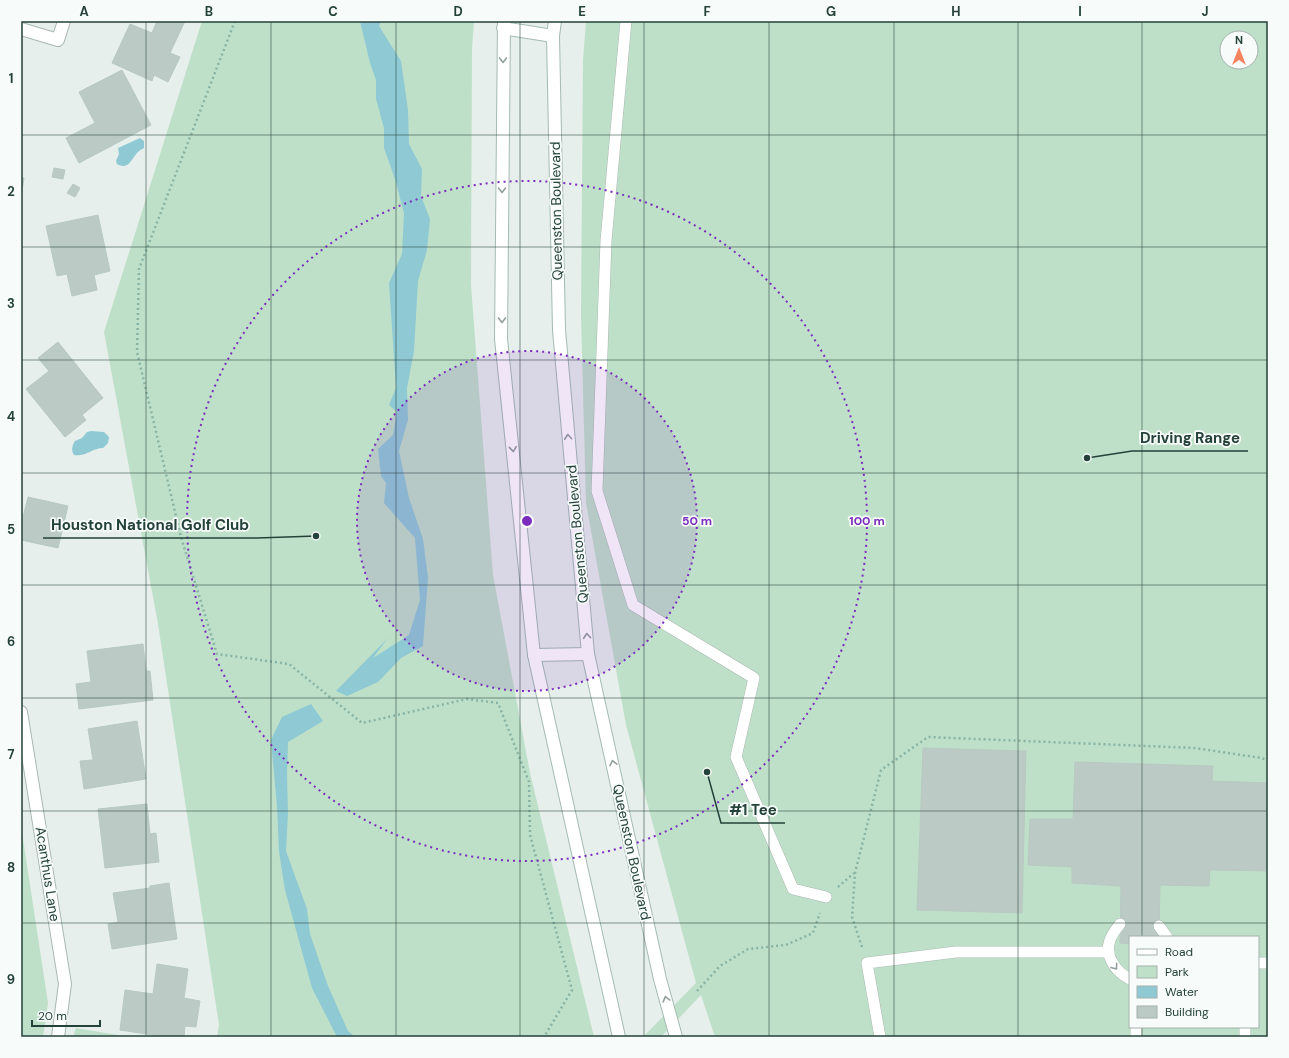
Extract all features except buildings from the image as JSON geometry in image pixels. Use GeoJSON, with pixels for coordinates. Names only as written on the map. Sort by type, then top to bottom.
{"type":"FeatureCollection","features":[{"type":"Feature","properties":{"kind":"main road"},"geometry":{"type":"LineString","coordinates":[[21,29],[58,40],[64,21]]}},
{"type":"Feature","properties":{"kind":"main road","name":"Queenston Boulevard"},"geometry":{"type":"LineString","coordinates":[[555,21],[553,36],[559,330],[588,654],[659,972],[676,1037]]}},
{"type":"Feature","properties":{"kind":"main road"},"geometry":{"type":"LineString","coordinates":[[553,36],[504,25],[501,339],[534,655],[619,1037]]}},
{"type":"Feature","properties":{"kind":"main road"},"geometry":{"type":"LineString","coordinates":[[534,655],[588,654]]}},
{"type":"Feature","properties":{"kind":"main road","name":"Acanthus Lane"},"geometry":{"type":"LineString","coordinates":[[21,712],[65,984],[58,1037]]}},
{"type":"Feature","properties":{"kind":"lane"},"geometry":{"type":"LineString","coordinates":[[626,21],[606,241],[597,491],[632,605],[754,678],[736,757],[792,889],[826,897]]}},
{"type":"Feature","properties":{"kind":"lane"},"geometry":{"type":"LineString","coordinates":[[1120,924],[1110,939],[1108,947],[1111,962],[1120,973],[1129,978]]}},
{"type":"Feature","properties":{"kind":"lane"},"geometry":{"type":"LineString","coordinates":[[1159,926],[1167,936]]}},
{"type":"Feature","properties":{"kind":"lane"},"geometry":{"type":"LineString","coordinates":[[880,1037],[867,962],[956,952],[1109,952]]}},
{"type":"Feature","properties":{"kind":"path"},"geometry":{"type":"LineString","coordinates":[[235,21],[139,269],[137,352],[181,537],[216,654],[289,664],[362,723],[467,699],[498,703],[529,782],[530,835],[572,990],[544,1037]]}},
{"type":"Feature","properties":{"kind":"path"},"geometry":{"type":"LineString","coordinates":[[867,962],[852,917],[855,873],[881,770],[928,737],[1195,748],[1262,758],[1268,761]]}},
{"type":"Feature","properties":{"kind":"path"},"geometry":{"type":"LineString","coordinates":[[697,991],[720,966],[748,949],[786,945],[813,934],[826,897],[855,873]]}},
{"type":"Feature","properties":{"kind":"green space"},"geometry":{"type":"Polygon","coordinates":[[[202,21],[474,21],[472,49],[471,285],[493,575],[530,773],[594,1037],[217,1037],[219,1025],[158,624],[104,332],[202,21]]]}},
{"type":"Feature","properties":{"kind":"green space"},"geometry":{"type":"Polygon","coordinates":[[[586,21],[1268,21],[1268,1037],[715,1037],[701,995],[661,1037],[643,1037],[696,983],[626,725],[586,503],[581,315],[583,60],[586,21]]]}},
{"type":"Feature","properties":{"kind":"green space"},"geometry":{"type":"Polygon","coordinates":[[[21,826],[48,1003],[43,1037],[21,1037],[21,826]]]}},
{"type":"Feature","properties":{"kind":"green space"},"geometry":{"type":"Polygon","coordinates":[[[76,1028],[129,1037],[73,1037],[76,1028]]]}},
{"type":"Feature","properties":{"kind":"water"},"geometry":{"type":"Polygon","coordinates":[[[360,21],[381,21],[379,26],[401,61],[408,110],[409,144],[422,169],[421,196],[430,219],[427,250],[418,281],[414,351],[407,388],[408,420],[399,451],[409,498],[423,539],[428,578],[423,646],[401,658],[378,682],[347,696],[336,691],[388,638],[373,658],[409,635],[420,600],[415,538],[384,503],[386,483],[381,476],[378,449],[393,435],[397,412],[389,405],[396,388],[389,283],[402,254],[404,213],[395,179],[384,148],[384,128],[376,99],[376,80],[370,63],[360,21]]]}},
{"type":"Feature","properties":{"kind":"water"},"geometry":{"type":"Polygon","coordinates":[[[140,138],[144,141],[144,148],[136,154],[126,166],[117,164],[116,161],[119,154],[118,148],[140,138]]]}},
{"type":"Feature","properties":{"kind":"water"},"geometry":{"type":"Polygon","coordinates":[[[87,432],[104,432],[109,437],[108,443],[103,448],[96,449],[82,455],[74,455],[72,448],[75,441],[82,438],[87,432]]]}},
{"type":"Feature","properties":{"kind":"water"},"geometry":{"type":"Polygon","coordinates":[[[311,704],[323,721],[288,742],[288,813],[286,851],[307,909],[310,934],[328,986],[348,1031],[355,1037],[337,1037],[312,988],[285,890],[279,852],[277,806],[271,740],[282,717],[311,704]]]}},
{"type":"Feature","properties":{"kind":"place","name":"Driving Range"},"geometry":{"type":"Point","coordinates":[1087,458]}},
{"type":"Feature","properties":{"kind":"place","name":"Houston National Golf Club"},"geometry":{"type":"Point","coordinates":[316,536]}},
{"type":"Feature","properties":{"kind":"place","name":"#1 Tee"},"geometry":{"type":"Point","coordinates":[707,772]}}]}
